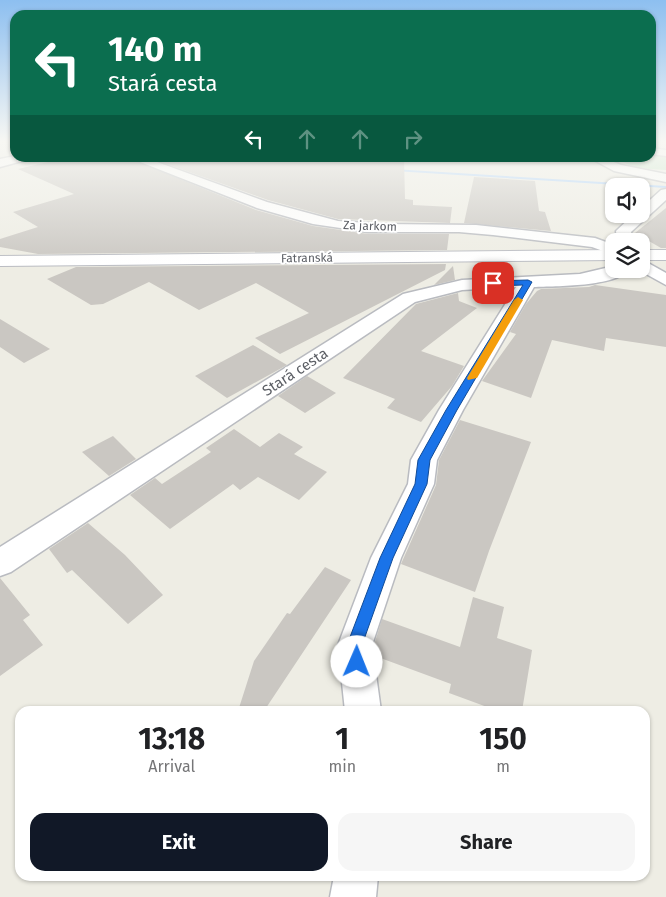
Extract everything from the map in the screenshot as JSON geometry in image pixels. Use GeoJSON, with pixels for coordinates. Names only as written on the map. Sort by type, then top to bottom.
{"type":"FeatureCollection","features":[{"type":"Feature","properties":{"kind":"main road","name":"Fatranská"},"geometry":{"type":"LineString","coordinates":[[0,261],[605,255]]}},
{"type":"Feature","properties":{"kind":"main road"},"geometry":{"type":"LineString","coordinates":[[650,255],[666,255]]}},
{"type":"Feature","properties":{"kind":"street","name":"Za jarkom"},"geometry":{"type":"LineString","coordinates":[[209,183],[276,209],[336,225],[368,228],[462,228],[595,243],[605,247]]}},
{"type":"Feature","properties":{"kind":"street"},"geometry":{"type":"LineString","coordinates":[[624,233],[624,231],[666,193]]}},
{"type":"Feature","properties":{"kind":"street"},"geometry":{"type":"LineString","coordinates":[[650,270],[666,280]]}},
{"type":"Feature","properties":{"kind":"street","name":"Stará cesta"},"geometry":{"type":"LineString","coordinates":[[0,563],[409,298],[430,290],[457,284],[590,279],[605,274]]}},
{"type":"Feature","properties":{"kind":"street"},"geometry":{"type":"LineString","coordinates":[[362,706],[354,645],[386,558],[421,484],[424,460],[451,410],[528,282]]}},
{"type":"Feature","properties":{"kind":"street"},"geometry":{"type":"LineString","coordinates":[[353,897],[355,881]]}},
{"type":"Feature","properties":{"kind":"building"},"geometry":{"type":"Polygon","coordinates":[[[49,183],[189,183],[256,210],[313,226],[368,234],[449,234],[447,250],[38,254],[0,247],[0,239],[38,227],[13,212],[74,194],[49,183]]]}},
{"type":"Feature","properties":{"kind":"building"},"geometry":{"type":"Polygon","coordinates":[[[220,183],[405,183],[405,199],[413,200],[413,205],[452,207],[450,223],[338,219],[268,200],[220,183]]]}},
{"type":"Feature","properties":{"kind":"building"},"geometry":{"type":"Polygon","coordinates":[[[473,183],[535,183],[539,211],[545,212],[551,231],[464,223],[473,183]]]}},
{"type":"Feature","properties":{"kind":"building"},"geometry":{"type":"Polygon","coordinates":[[[666,208],[666,248],[661,248],[650,242],[650,233],[635,233],[650,223],[650,221],[666,208]]]}},
{"type":"Feature","properties":{"kind":"building"},"geometry":{"type":"Polygon","coordinates":[[[446,264],[445,270],[280,354],[255,338],[309,313],[256,283],[199,310],[149,282],[103,304],[91,305],[47,279],[76,267],[446,264]]]}},
{"type":"Feature","properties":{"kind":"building"},"geometry":{"type":"Polygon","coordinates":[[[453,266],[455,280],[434,285],[453,266]]]}},
{"type":"Feature","properties":{"kind":"building"},"geometry":{"type":"Polygon","coordinates":[[[595,285],[666,295],[666,347],[606,338],[604,351],[552,340],[531,398],[482,381],[516,334],[510,332],[526,304],[537,291],[541,289],[589,287],[595,285]]]}},
{"type":"Feature","properties":{"kind":"building"},"geometry":{"type":"Polygon","coordinates":[[[458,293],[459,301],[477,308],[421,351],[464,366],[452,386],[421,422],[387,408],[395,399],[343,378],[416,304],[458,293]]]}},
{"type":"Feature","properties":{"kind":"building"},"geometry":{"type":"Polygon","coordinates":[[[0,319],[50,349],[24,363],[0,347],[0,319]]]}},
{"type":"Feature","properties":{"kind":"building"},"geometry":{"type":"Polygon","coordinates":[[[253,345],[287,365],[227,398],[195,376],[253,345]]]}},
{"type":"Feature","properties":{"kind":"building"},"geometry":{"type":"Polygon","coordinates":[[[307,376],[336,393],[305,413],[278,396],[307,376]]]}},
{"type":"Feature","properties":{"kind":"building"},"geometry":{"type":"Polygon","coordinates":[[[460,420],[531,442],[475,592],[401,564],[436,485],[439,460],[460,420]]]}},
{"type":"Feature","properties":{"kind":"building"},"geometry":{"type":"Polygon","coordinates":[[[234,429],[260,447],[279,433],[303,447],[294,454],[327,472],[299,500],[258,477],[240,490],[233,484],[170,529],[130,495],[155,478],[162,484],[211,452],[206,448],[234,429]]]}},
{"type":"Feature","properties":{"kind":"building"},"geometry":{"type":"Polygon","coordinates":[[[113,436],[136,459],[109,476],[82,452],[113,436]]]}},
{"type":"Feature","properties":{"kind":"building"},"geometry":{"type":"Polygon","coordinates":[[[88,523],[125,555],[163,595],[128,624],[72,570],[67,573],[49,549],[88,523]]]}},
{"type":"Feature","properties":{"kind":"building"},"geometry":{"type":"Polygon","coordinates":[[[325,567],[351,580],[267,706],[240,706],[254,661],[287,613],[290,614],[325,567]]]}},
{"type":"Feature","properties":{"kind":"building"},"geometry":{"type":"Polygon","coordinates":[[[0,578],[30,615],[23,620],[43,645],[0,676],[0,578]]]}},
{"type":"Feature","properties":{"kind":"building"},"geometry":{"type":"Polygon","coordinates":[[[473,597],[504,607],[497,638],[532,650],[523,706],[484,706],[449,693],[451,684],[375,656],[374,645],[382,619],[460,647],[473,597]]]}},
{"type":"Feature","properties":{"kind":"waterway"},"geometry":{"type":"LineString","coordinates":[[600,183],[666,187]]}},
{"type":"Feature","properties":{"kind":"slow traffic"},"geometry":{"type":"LineString","coordinates":[[472,378],[518,300]]}},
{"type":"Feature","properties":{"kind":"route"},"geometry":{"type":"LineString","coordinates":[[357,662],[354,645],[386,558],[421,484],[424,460],[451,410],[482,363],[528,282],[493,283]]}}]}
